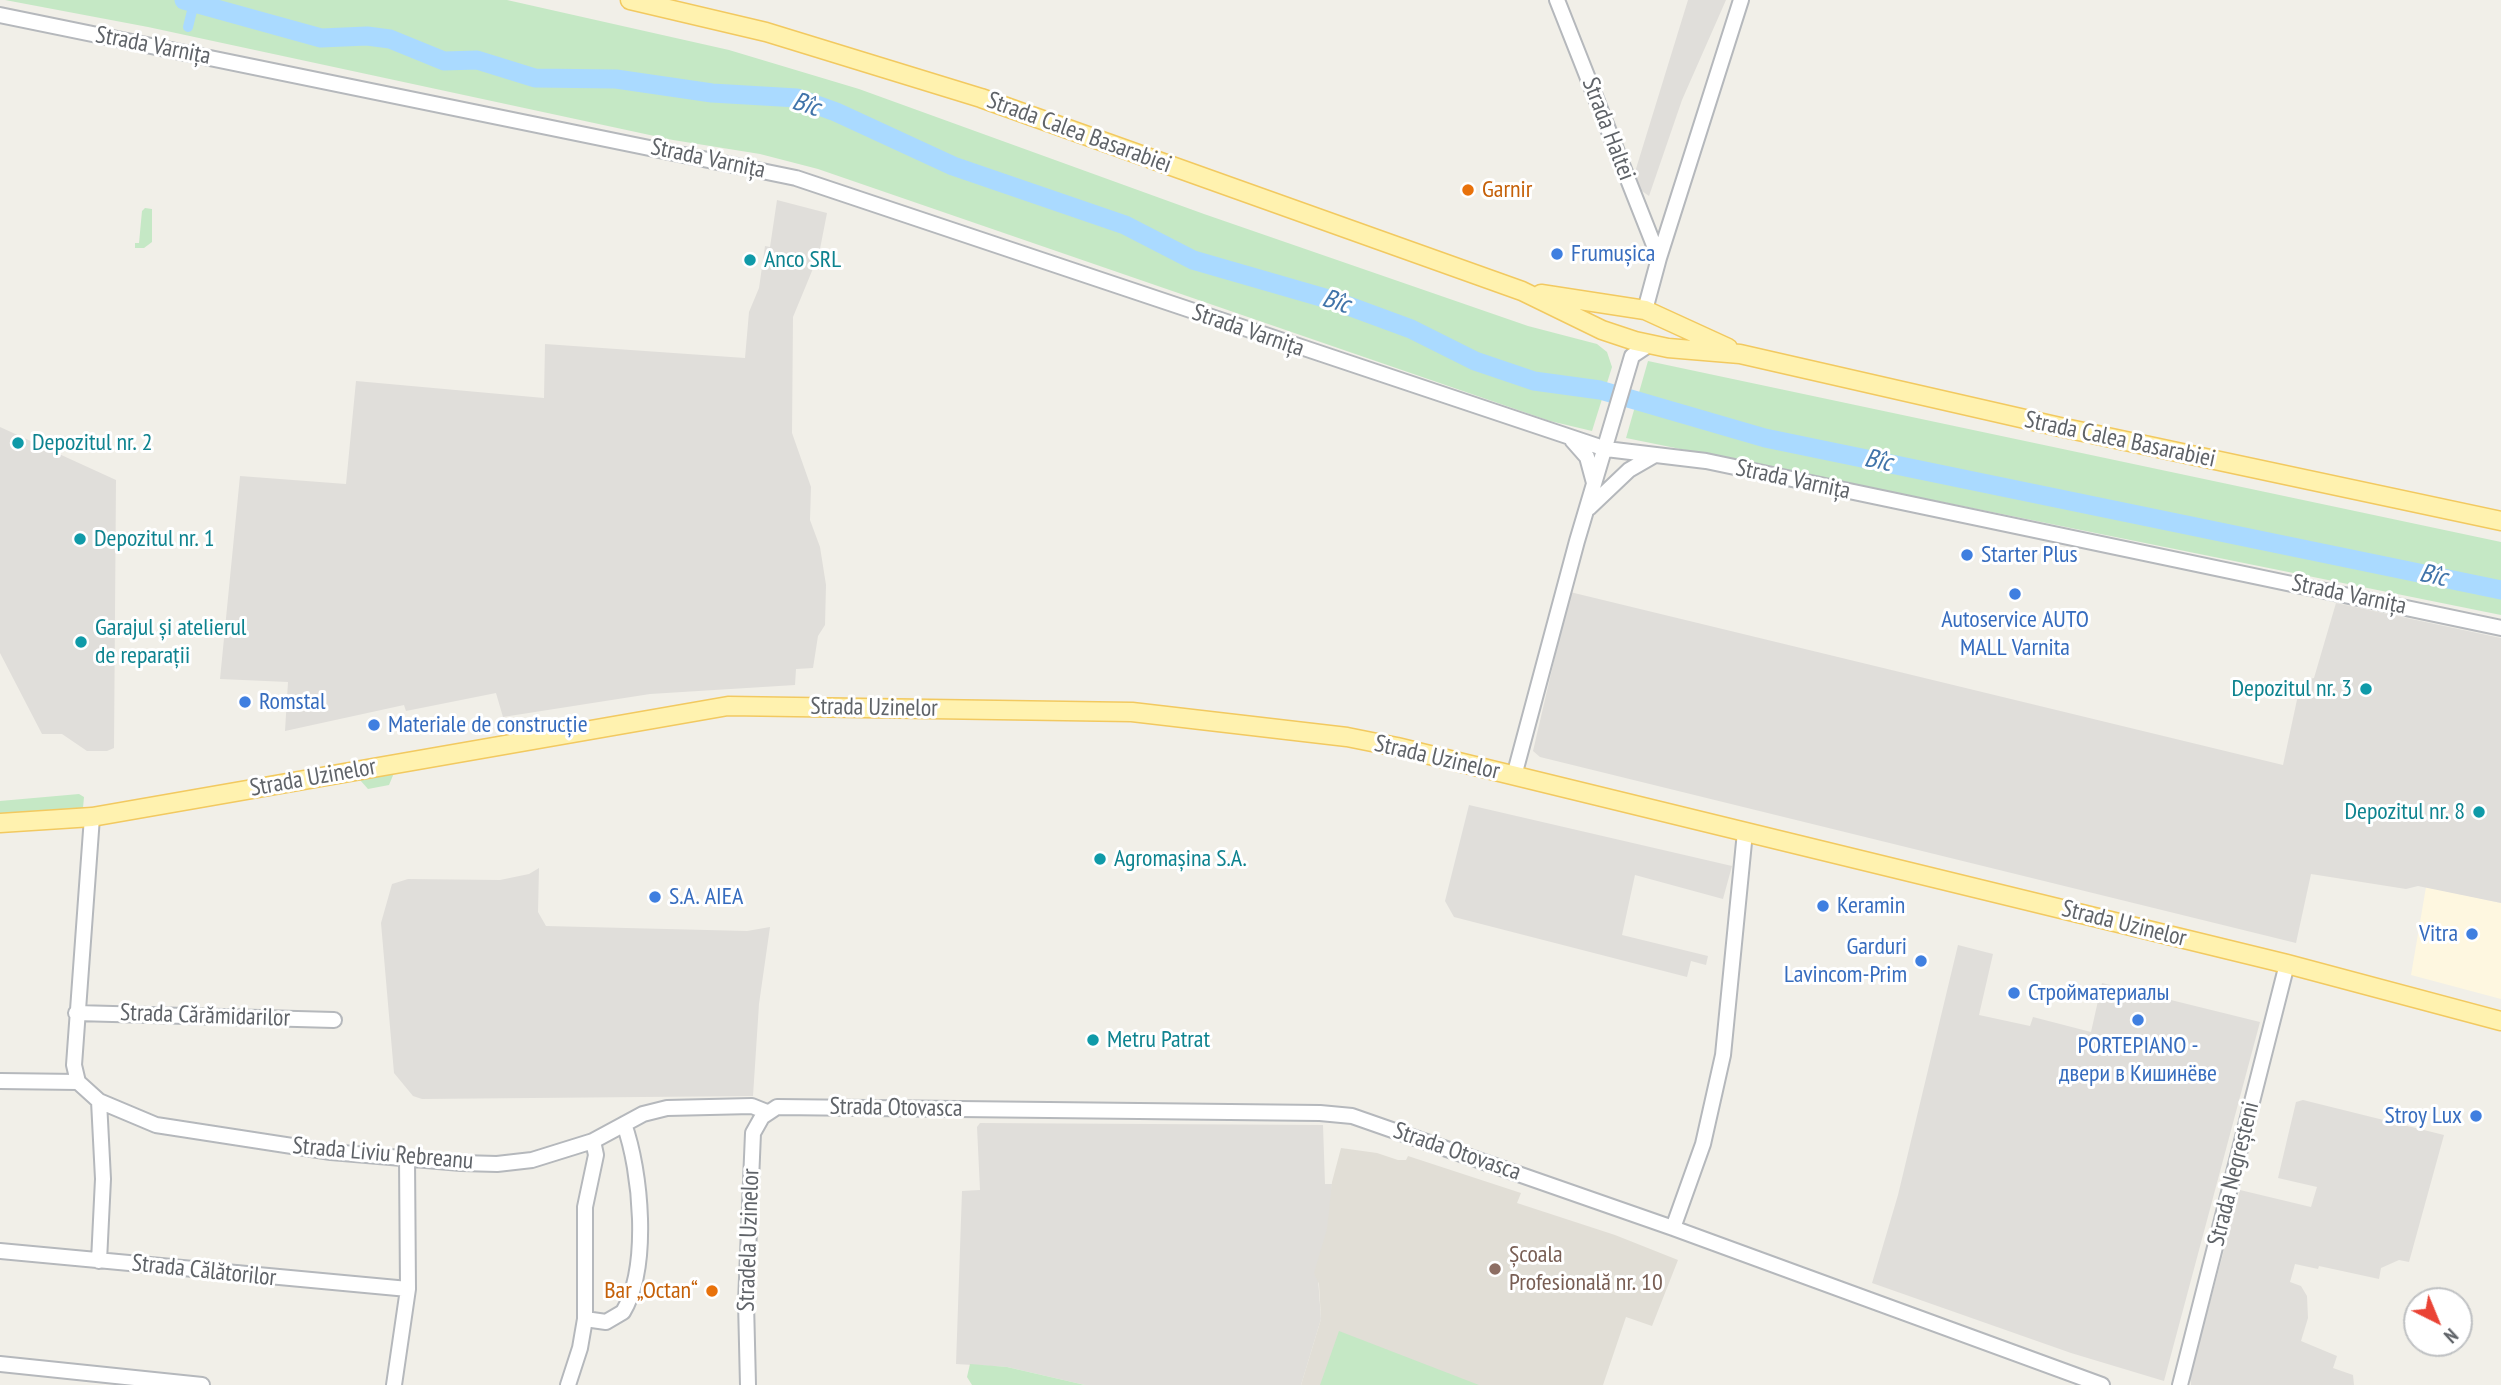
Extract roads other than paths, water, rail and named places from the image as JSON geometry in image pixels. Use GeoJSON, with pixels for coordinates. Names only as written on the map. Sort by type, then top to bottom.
{"type":"FeatureCollection","features":[{"type":"Feature","properties":{"kind":"main road","name":"Strada Calea Basarabiei"},"geometry":{"type":"LineString","coordinates":[[629,0],[766,32],[981,98],[1522,292],[1602,330],[1650,344],[1741,354],[2060,428],[2501,521]]}},
{"type":"Feature","properties":{"kind":"main road","name":"Strada Calea Basarabiei"},"geometry":{"type":"LineString","coordinates":[[1522,292],[1645,311],[1741,354]]}},
{"type":"Feature","properties":{"kind":"main road"},"geometry":{"type":"LineString","coordinates":[[1622,336],[1623,322],[1645,311],[1657,331],[1650,344]]}},
{"type":"Feature","properties":{"kind":"main road","name":"Strada Uzinelor"},"geometry":{"type":"LineString","coordinates":[[0,823],[92,817],[728,706],[1132,712],[1347,737],[2287,964],[2501,1021]]}},
{"type":"Feature","properties":{"kind":"street","name":"Strada Haltei"},"geometry":{"type":"LineString","coordinates":[[1557,0],[1659,258]]}},
{"type":"Feature","properties":{"kind":"street"},"geometry":{"type":"LineString","coordinates":[[1645,311],[1659,258],[1741,0]]}},
{"type":"Feature","properties":{"kind":"street","name":"Strada Varnița"},"geometry":{"type":"LineString","coordinates":[[0,15],[796,178],[1571,439],[1608,442],[1655,455],[1706,461],[2501,628]]}},
{"type":"Feature","properties":{"kind":"street"},"geometry":{"type":"LineString","coordinates":[[1622,336],[1631,361]]}},
{"type":"Feature","properties":{"kind":"street"},"geometry":{"type":"LineString","coordinates":[[1514,776],[1586,511],[1631,361],[1650,344]]}},
{"type":"Feature","properties":{"kind":"street"},"geometry":{"type":"LineString","coordinates":[[1571,439],[1587,457],[1594,484]]}},
{"type":"Feature","properties":{"kind":"street"},"geometry":{"type":"LineString","coordinates":[[1586,511],[1616,481],[1655,455]]}},
{"type":"Feature","properties":{"kind":"street"},"geometry":{"type":"LineString","coordinates":[[0,1081],[78,1082],[74,1065],[76,1013],[92,817]]}},
{"type":"Feature","properties":{"kind":"street"},"geometry":{"type":"LineString","coordinates":[[1673,1228],[1703,1144],[1723,1055],[1745,832]]}},
{"type":"Feature","properties":{"kind":"street","name":"Strada Negreșteni"},"geometry":{"type":"LineString","coordinates":[[2180,1385],[2287,964]]}},
{"type":"Feature","properties":{"kind":"street","name":"Strada Cărămidarilor"},"geometry":{"type":"LineString","coordinates":[[76,1013],[334,1020]]}},
{"type":"Feature","properties":{"kind":"street","name":"Strada Liviu Rebreanu"},"geometry":{"type":"LineString","coordinates":[[78,1082],[99,1101],[156,1125],[331,1152],[497,1164],[532,1160],[593,1141],[643,1114],[667,1108],[752,1106],[772,1109]]}},
{"type":"Feature","properties":{"kind":"street"},"geometry":{"type":"LineString","coordinates":[[99,1101],[103,1179],[99,1261]]}},
{"type":"Feature","properties":{"kind":"street","name":"Strada Otovasca"},"geometry":{"type":"LineString","coordinates":[[772,1109],[1343,1114],[1673,1228],[2102,1385]]}},
{"type":"Feature","properties":{"kind":"street","name":"Stradela Uzinelor"},"geometry":{"type":"LineString","coordinates":[[748,1385],[746,1302],[753,1133],[772,1109]]}},
{"type":"Feature","properties":{"kind":"street"},"geometry":{"type":"LineString","coordinates":[[585,1319],[606,1322],[624,1312],[635,1283],[639,1234],[635,1176],[624,1124]]}},
{"type":"Feature","properties":{"kind":"street"},"geometry":{"type":"LineString","coordinates":[[568,1385],[580,1348],[585,1319],[585,1207],[596,1156],[593,1141]]}},
{"type":"Feature","properties":{"kind":"street"},"geometry":{"type":"LineString","coordinates":[[394,1385],[408,1289],[407,1159]]}},
{"type":"Feature","properties":{"kind":"street","name":"Strada Călătorilor"},"geometry":{"type":"LineString","coordinates":[[0,1251],[408,1289]]}},
{"type":"Feature","properties":{"kind":"street"},"geometry":{"type":"LineString","coordinates":[[0,1364],[202,1385]]}},
{"type":"Feature","properties":{"kind":"waterway","name":"Bîc"},"geometry":{"type":"LineString","coordinates":[[184,0],[321,38],[367,36],[390,39],[444,61],[477,60],[535,78],[616,79],[712,93],[797,98],[836,112],[953,166],[1125,225],[1193,260],[1335,301],[1411,329],[1475,361],[1534,381],[1600,390],[1765,438],[2501,590]]}},
{"type":"Feature","properties":{"kind":"waterway"},"geometry":{"type":"LineString","coordinates":[[188,27],[194,3]]}},
{"type":"Feature","properties":{"kind":"place","name":"Garnir"},"geometry":{"type":"Point","coordinates":[1468,190]}},
{"type":"Feature","properties":{"kind":"place","name":"Frumușica"},"geometry":{"type":"Point","coordinates":[1557,254]}},
{"type":"Feature","properties":{"kind":"place","name":"Anco SRL"},"geometry":{"type":"Point","coordinates":[750,260]}},
{"type":"Feature","properties":{"kind":"place","name":"Depozitul nr. 2"},"geometry":{"type":"Point","coordinates":[18,443]}},
{"type":"Feature","properties":{"kind":"place","name":"Depozitul nr. 1"},"geometry":{"type":"Point","coordinates":[80,539]}},
{"type":"Feature","properties":{"kind":"place","name":"Starter Plus"},"geometry":{"type":"Point","coordinates":[1967,555]}},
{"type":"Feature","properties":{"kind":"place","name":"Autoservice AUTO MALL Varnita"},"geometry":{"type":"Point","coordinates":[2015,594]}},
{"type":"Feature","properties":{"kind":"place","name":"Garajul și atelierul de reparații"},"geometry":{"type":"Point","coordinates":[81,642]}},
{"type":"Feature","properties":{"kind":"place","name":"Depozitul nr. 3"},"geometry":{"type":"Point","coordinates":[2366,689]}},
{"type":"Feature","properties":{"kind":"place","name":"Romstal"},"geometry":{"type":"Point","coordinates":[245,702]}},
{"type":"Feature","properties":{"kind":"place","name":"Materiale de construcție"},"geometry":{"type":"Point","coordinates":[374,725]}},
{"type":"Feature","properties":{"kind":"place","name":"Depozitul nr. 8"},"geometry":{"type":"Point","coordinates":[2479,812]}},
{"type":"Feature","properties":{"kind":"place","name":"Agromașina S.A."},"geometry":{"type":"Point","coordinates":[1100,859]}},
{"type":"Feature","properties":{"kind":"place","name":"S.A. AIEA"},"geometry":{"type":"Point","coordinates":[655,897]}},
{"type":"Feature","properties":{"kind":"place","name":"Keramin"},"geometry":{"type":"Point","coordinates":[1823,906]}},
{"type":"Feature","properties":{"kind":"place","name":"Vitra"},"geometry":{"type":"Point","coordinates":[2472,934]}},
{"type":"Feature","properties":{"kind":"place","name":"Garduri Lavincom-Prim"},"geometry":{"type":"Point","coordinates":[1921,961]}},
{"type":"Feature","properties":{"kind":"place","name":"Стройматериалы"},"geometry":{"type":"Point","coordinates":[2014,993]}},
{"type":"Feature","properties":{"kind":"place","name":"PORTEPIANO - двери в Кишинёве"},"geometry":{"type":"Point","coordinates":[2138,1020]}},
{"type":"Feature","properties":{"kind":"place","name":"Metru Patrat"},"geometry":{"type":"Point","coordinates":[1093,1040]}},
{"type":"Feature","properties":{"kind":"place","name":"Stroy Lux"},"geometry":{"type":"Point","coordinates":[2476,1116]}},
{"type":"Feature","properties":{"kind":"place","name":"Școala Profesională nr. 10"},"geometry":{"type":"Point","coordinates":[1495,1269]}},
{"type":"Feature","properties":{"kind":"place","name":"Bar „Octan“"},"geometry":{"type":"Point","coordinates":[712,1291]}}]}
